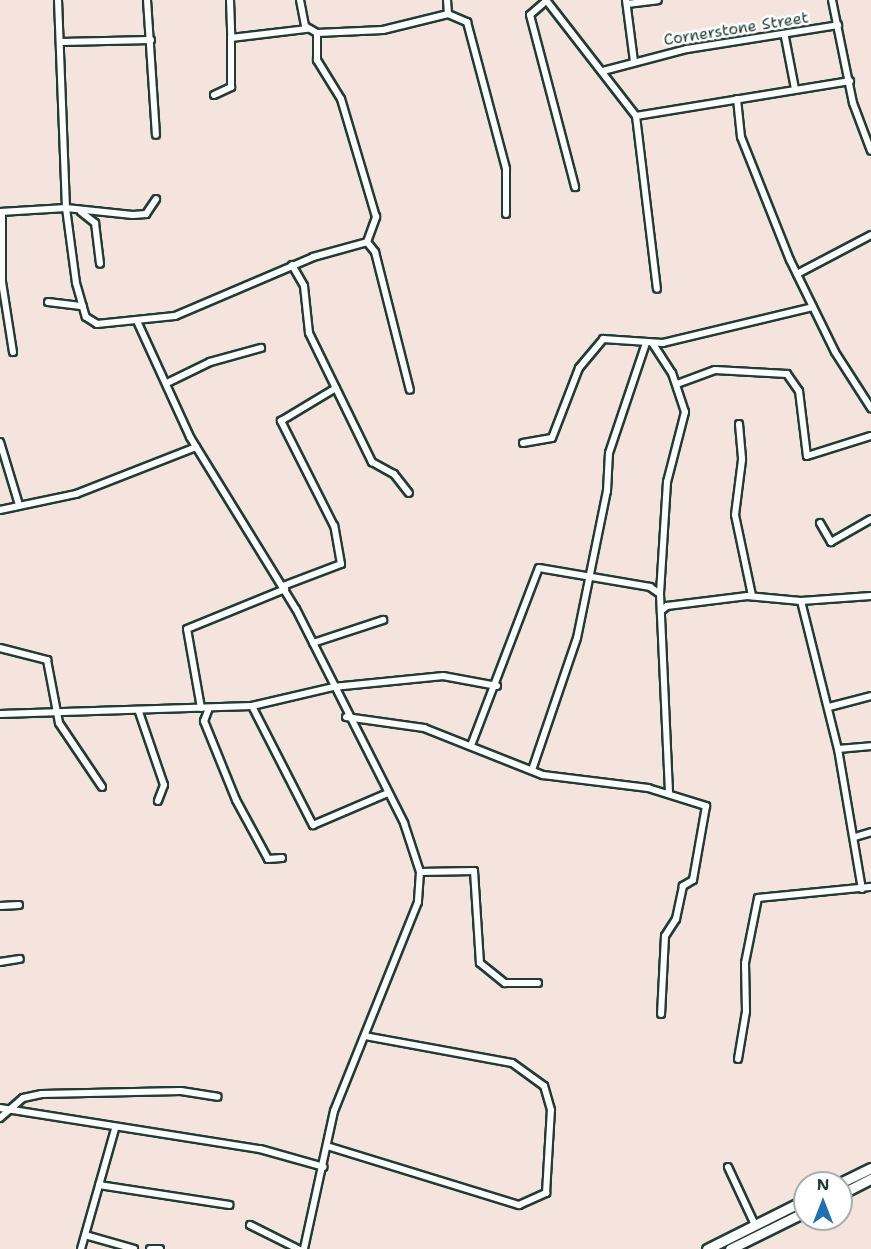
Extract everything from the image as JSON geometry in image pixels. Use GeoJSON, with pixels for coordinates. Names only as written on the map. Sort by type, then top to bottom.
{"type":"FeatureCollection","features":[{"type":"Feature","properties":{"kind":"street"},"geometry":{"type":"LineString","coordinates":[[58,0],[66,208],[83,306],[91,323],[137,321],[175,316],[304,260],[367,242]]}},
{"type":"Feature","properties":{"kind":"street"},"geometry":{"type":"LineString","coordinates":[[147,0],[156,135]]}},
{"type":"Feature","properties":{"kind":"street"},"geometry":{"type":"LineString","coordinates":[[214,95],[231,87],[230,0]]}},
{"type":"Feature","properties":{"kind":"street"},"geometry":{"type":"LineString","coordinates":[[300,0],[307,29]]}},
{"type":"Feature","properties":{"kind":"street"},"geometry":{"type":"LineString","coordinates":[[447,0],[448,14]]}},
{"type":"Feature","properties":{"kind":"street"},"geometry":{"type":"LineString","coordinates":[[634,62],[626,2],[658,0]]}},
{"type":"Feature","properties":{"kind":"street"},"geometry":{"type":"LineString","coordinates":[[832,0],[850,81],[871,151]]}},
{"type":"Feature","properties":{"kind":"street"},"geometry":{"type":"LineString","coordinates":[[575,187],[530,15],[546,1],[636,116],[657,289]]}},
{"type":"Feature","properties":{"kind":"street"},"geometry":{"type":"LineString","coordinates":[[231,38],[307,29],[317,33],[383,30],[448,14],[467,22],[473,33],[506,169],[506,214]]}},
{"type":"Feature","properties":{"kind":"street","name":"Cornerstone Street"},"geometry":{"type":"LineString","coordinates":[[603,71],[687,49],[785,37],[838,25]]}},
{"type":"Feature","properties":{"kind":"street"},"geometry":{"type":"LineString","coordinates":[[317,33],[317,60],[341,99],[376,217],[367,242]]}},
{"type":"Feature","properties":{"kind":"street"},"geometry":{"type":"LineString","coordinates":[[785,37],[795,89]]}},
{"type":"Feature","properties":{"kind":"street"},"geometry":{"type":"LineString","coordinates":[[61,42],[151,40]]}},
{"type":"Feature","properties":{"kind":"street"},"geometry":{"type":"LineString","coordinates":[[636,116],[850,81]]}},
{"type":"Feature","properties":{"kind":"street"},"geometry":{"type":"LineString","coordinates":[[737,99],[741,137],[797,274],[813,307],[871,408]]}},
{"type":"Feature","properties":{"kind":"street"},"geometry":{"type":"LineString","coordinates":[[13,352],[2,282],[1,212],[66,208],[80,212],[146,214],[156,199]]}},
{"type":"Feature","properties":{"kind":"street"},"geometry":{"type":"LineString","coordinates":[[80,212],[95,223],[100,264]]}},
{"type":"Feature","properties":{"kind":"street"},"geometry":{"type":"LineString","coordinates":[[797,274],[871,235]]}},
{"type":"Feature","properties":{"kind":"street"},"geometry":{"type":"LineString","coordinates":[[367,242],[375,252],[410,390]]}},
{"type":"Feature","properties":{"kind":"street"},"geometry":{"type":"LineString","coordinates":[[304,260],[299,273],[309,333],[373,465],[394,474],[409,493]]}},
{"type":"Feature","properties":{"kind":"street"},"geometry":{"type":"LineString","coordinates":[[292,265],[299,273]]}},
{"type":"Feature","properties":{"kind":"street"},"geometry":{"type":"LineString","coordinates":[[48,302],[83,306]]}},
{"type":"Feature","properties":{"kind":"street"},"geometry":{"type":"LineString","coordinates":[[523,443],[552,438],[579,368],[598,342],[649,344],[813,307]]}},
{"type":"Feature","properties":{"kind":"street"},"geometry":{"type":"LineString","coordinates":[[137,321],[196,447],[284,587],[313,643],[346,717],[414,845],[420,872],[418,902],[334,1111],[324,1167],[304,1249]]}},
{"type":"Feature","properties":{"kind":"street"},"geometry":{"type":"LineString","coordinates":[[649,344],[677,384],[684,424],[667,482],[660,598],[669,792]]}},
{"type":"Feature","properties":{"kind":"street"},"geometry":{"type":"LineString","coordinates":[[532,770],[577,638],[607,491],[609,453],[649,344]]}},
{"type":"Feature","properties":{"kind":"street"},"geometry":{"type":"LineString","coordinates":[[167,384],[210,362],[261,348]]}},
{"type":"Feature","properties":{"kind":"street"},"geometry":{"type":"LineString","coordinates":[[677,384],[715,370],[784,374],[797,386],[807,456],[871,436]]}},
{"type":"Feature","properties":{"kind":"street"},"geometry":{"type":"LineString","coordinates":[[201,708],[187,629],[341,564],[334,526],[281,422],[336,388]]}},
{"type":"Feature","properties":{"kind":"street"},"geometry":{"type":"LineString","coordinates":[[739,424],[742,460],[735,515],[752,596]]}},
{"type":"Feature","properties":{"kind":"street"},"geometry":{"type":"LineString","coordinates":[[0,442],[19,505]]}},
{"type":"Feature","properties":{"kind":"street"},"geometry":{"type":"LineString","coordinates":[[0,510],[76,494],[196,447]]}},
{"type":"Feature","properties":{"kind":"street"},"geometry":{"type":"LineString","coordinates":[[820,523],[831,542],[871,519]]}},
{"type":"Feature","properties":{"kind":"street"},"geometry":{"type":"LineString","coordinates":[[475,742],[539,568],[650,587],[667,606]]}},
{"type":"Feature","properties":{"kind":"street"},"geometry":{"type":"LineString","coordinates":[[661,612],[667,606],[752,596],[801,601],[871,596]]}},
{"type":"Feature","properties":{"kind":"street"},"geometry":{"type":"LineString","coordinates":[[801,601],[838,749],[855,837],[862,889]]}},
{"type":"Feature","properties":{"kind":"street"},"geometry":{"type":"LineString","coordinates":[[313,643],[383,620]]}},
{"type":"Feature","properties":{"kind":"street"},"geometry":{"type":"LineString","coordinates":[[0,648],[47,660],[56,713],[102,787]]}},
{"type":"Feature","properties":{"kind":"street"},"geometry":{"type":"LineString","coordinates":[[0,714],[140,712],[252,706],[333,687],[443,676],[497,686]]}},
{"type":"Feature","properties":{"kind":"street"},"geometry":{"type":"LineString","coordinates":[[829,707],[871,696]]}},
{"type":"Feature","properties":{"kind":"street"},"geometry":{"type":"LineString","coordinates":[[252,706],[314,825],[388,793]]}},
{"type":"Feature","properties":{"kind":"street"},"geometry":{"type":"LineString","coordinates":[[209,707],[204,721],[240,808],[268,859],[282,858]]}},
{"type":"Feature","properties":{"kind":"street"},"geometry":{"type":"LineString","coordinates":[[140,712],[164,785],[158,801]]}},
{"type":"Feature","properties":{"kind":"street"},"geometry":{"type":"LineString","coordinates":[[346,717],[399,722],[475,742],[532,770],[669,792],[706,806],[693,880],[683,886],[676,919],[665,936],[661,1014]]}},
{"type":"Feature","properties":{"kind":"street"},"geometry":{"type":"LineString","coordinates":[[838,749],[871,746]]}},
{"type":"Feature","properties":{"kind":"street"},"geometry":{"type":"LineString","coordinates":[[855,837],[871,832]]}},
{"type":"Feature","properties":{"kind":"street"},"geometry":{"type":"LineString","coordinates":[[420,872],[474,871],[480,963],[506,983],[538,983]]}},
{"type":"Feature","properties":{"kind":"street"},"geometry":{"type":"LineString","coordinates":[[738,1059],[746,1011],[745,963],[758,898],[871,887]]}},
{"type":"Feature","properties":{"kind":"street"},"geometry":{"type":"LineString","coordinates":[[0,906],[19,905]]}},
{"type":"Feature","properties":{"kind":"street"},"geometry":{"type":"LineString","coordinates":[[0,962],[20,959]]}},
{"type":"Feature","properties":{"kind":"street"},"geometry":{"type":"LineString","coordinates":[[327,1146],[519,1205],[546,1193],[551,1110],[544,1086],[512,1063],[365,1036]]}},
{"type":"Feature","properties":{"kind":"street"},"geometry":{"type":"LineString","coordinates":[[0,1118],[24,1098],[42,1094],[181,1091],[218,1097]]}},
{"type":"Feature","properties":{"kind":"street"},"geometry":{"type":"LineString","coordinates":[[0,1108],[115,1129],[260,1149],[324,1167]]}},
{"type":"Feature","properties":{"kind":"street"},"geometry":{"type":"LineString","coordinates":[[81,1249],[115,1129]]}},
{"type":"Feature","properties":{"kind":"street"},"geometry":{"type":"LineString","coordinates":[[728,1167],[755,1225]]}},
{"type":"Feature","properties":{"kind":"street"},"geometry":{"type":"LineString","coordinates":[[853,1177],[871,1168]]}},
{"type":"Feature","properties":{"kind":"street"},"geometry":{"type":"LineString","coordinates":[[853,1189],[870,1181]]}},
{"type":"Feature","properties":{"kind":"street"},"geometry":{"type":"LineString","coordinates":[[99,1185],[229,1205]]}},
{"type":"Feature","properties":{"kind":"street"},"geometry":{"type":"LineString","coordinates":[[707,1249],[793,1206]]}},
{"type":"Feature","properties":{"kind":"street"},"geometry":{"type":"LineString","coordinates":[[730,1249],[793,1218]]}},
{"type":"Feature","properties":{"kind":"street"},"geometry":{"type":"LineString","coordinates":[[250,1225],[298,1249]]}},
{"type":"Feature","properties":{"kind":"street"},"geometry":{"type":"LineString","coordinates":[[85,1235],[135,1249]]}},
{"type":"Feature","properties":{"kind":"street"},"geometry":{"type":"LineString","coordinates":[[736,1235],[740,1244]]}},
{"type":"Feature","properties":{"kind":"street"},"geometry":{"type":"LineString","coordinates":[[150,1249],[160,1249]]}}]}
